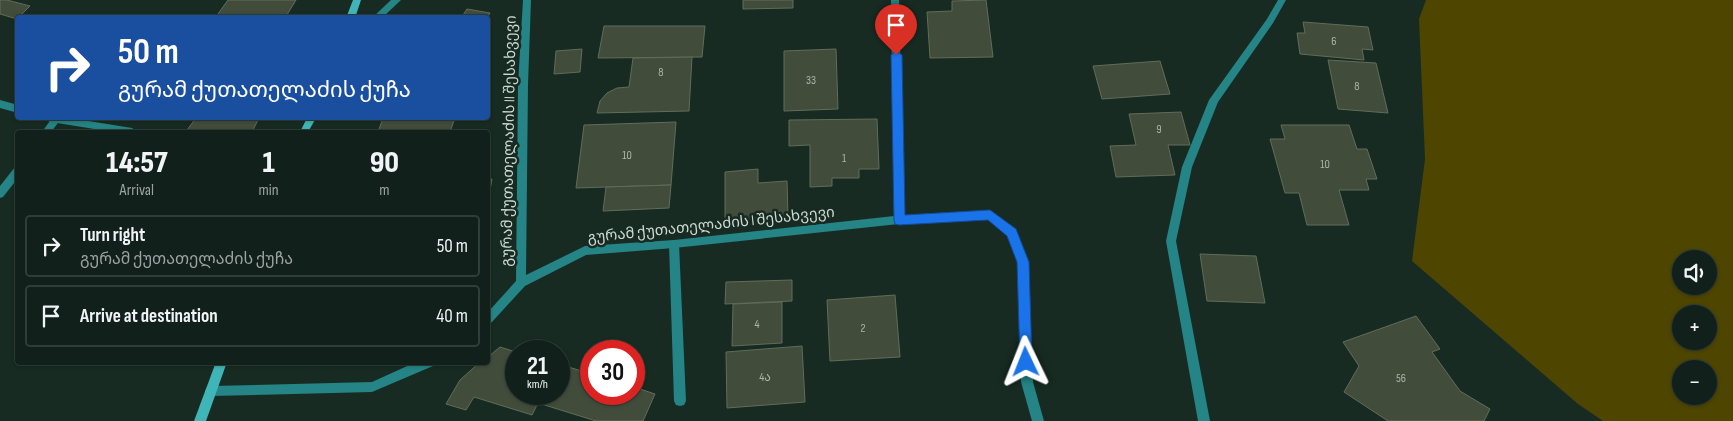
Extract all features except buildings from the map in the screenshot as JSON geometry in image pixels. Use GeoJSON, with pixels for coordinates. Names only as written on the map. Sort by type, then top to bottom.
{"type":"FeatureCollection","features":[{"type":"Feature","properties":{"kind":"street"},"geometry":{"type":"LineString","coordinates":[[351,15],[357,0]]}},
{"type":"Feature","properties":{"kind":"street"},"geometry":{"type":"LineString","coordinates":[[380,15],[397,0]]}},
{"type":"Feature","properties":{"kind":"street","name":"გურამ ქუთათელაძის II შესახვევი"},"geometry":{"type":"LineString","coordinates":[[521,283],[523,85],[527,0]]}},
{"type":"Feature","properties":{"kind":"street"},"geometry":{"type":"LineString","coordinates":[[896,0],[899,220]]}},
{"type":"Feature","properties":{"kind":"street"},"geometry":{"type":"LineString","coordinates":[[1204,421],[1171,241],[1187,166],[1214,100],[1270,21],[1282,0]]}},
{"type":"Feature","properties":{"kind":"street"},"geometry":{"type":"LineString","coordinates":[[0,104],[15,108]]}},
{"type":"Feature","properties":{"kind":"street"},"geometry":{"type":"LineString","coordinates":[[64,120],[121,130]]}},
{"type":"Feature","properties":{"kind":"street"},"geometry":{"type":"LineString","coordinates":[[0,194],[15,174]]}},
{"type":"Feature","properties":{"kind":"street","name":"გურამ ქუთათელაძის I შესახვევი"},"geometry":{"type":"LineString","coordinates":[[490,317],[521,283],[585,251],[674,244],[899,220],[990,214],[1012,232],[1023,262],[1027,382],[1038,421]]}},
{"type":"Feature","properties":{"kind":"street"},"geometry":{"type":"LineString","coordinates":[[674,244],[680,401]]}},
{"type":"Feature","properties":{"kind":"street"},"geometry":{"type":"LineString","coordinates":[[200,421],[221,365]]}},
{"type":"Feature","properties":{"kind":"street"},"geometry":{"type":"LineString","coordinates":[[211,391],[372,387],[423,365]]}},
{"type":"Feature","properties":{"kind":"shaded area"},"geometry":{"type":"Polygon","coordinates":[[[1426,0],[1733,0],[1733,421],[1603,421],[1578,404],[1412,261],[1425,159],[1419,19],[1426,0]]]}},
{"type":"Feature","properties":{"kind":"route"},"geometry":{"type":"LineString","coordinates":[[896,55],[899,220],[990,214],[1012,232],[1023,262],[1026,362]]}}]}
